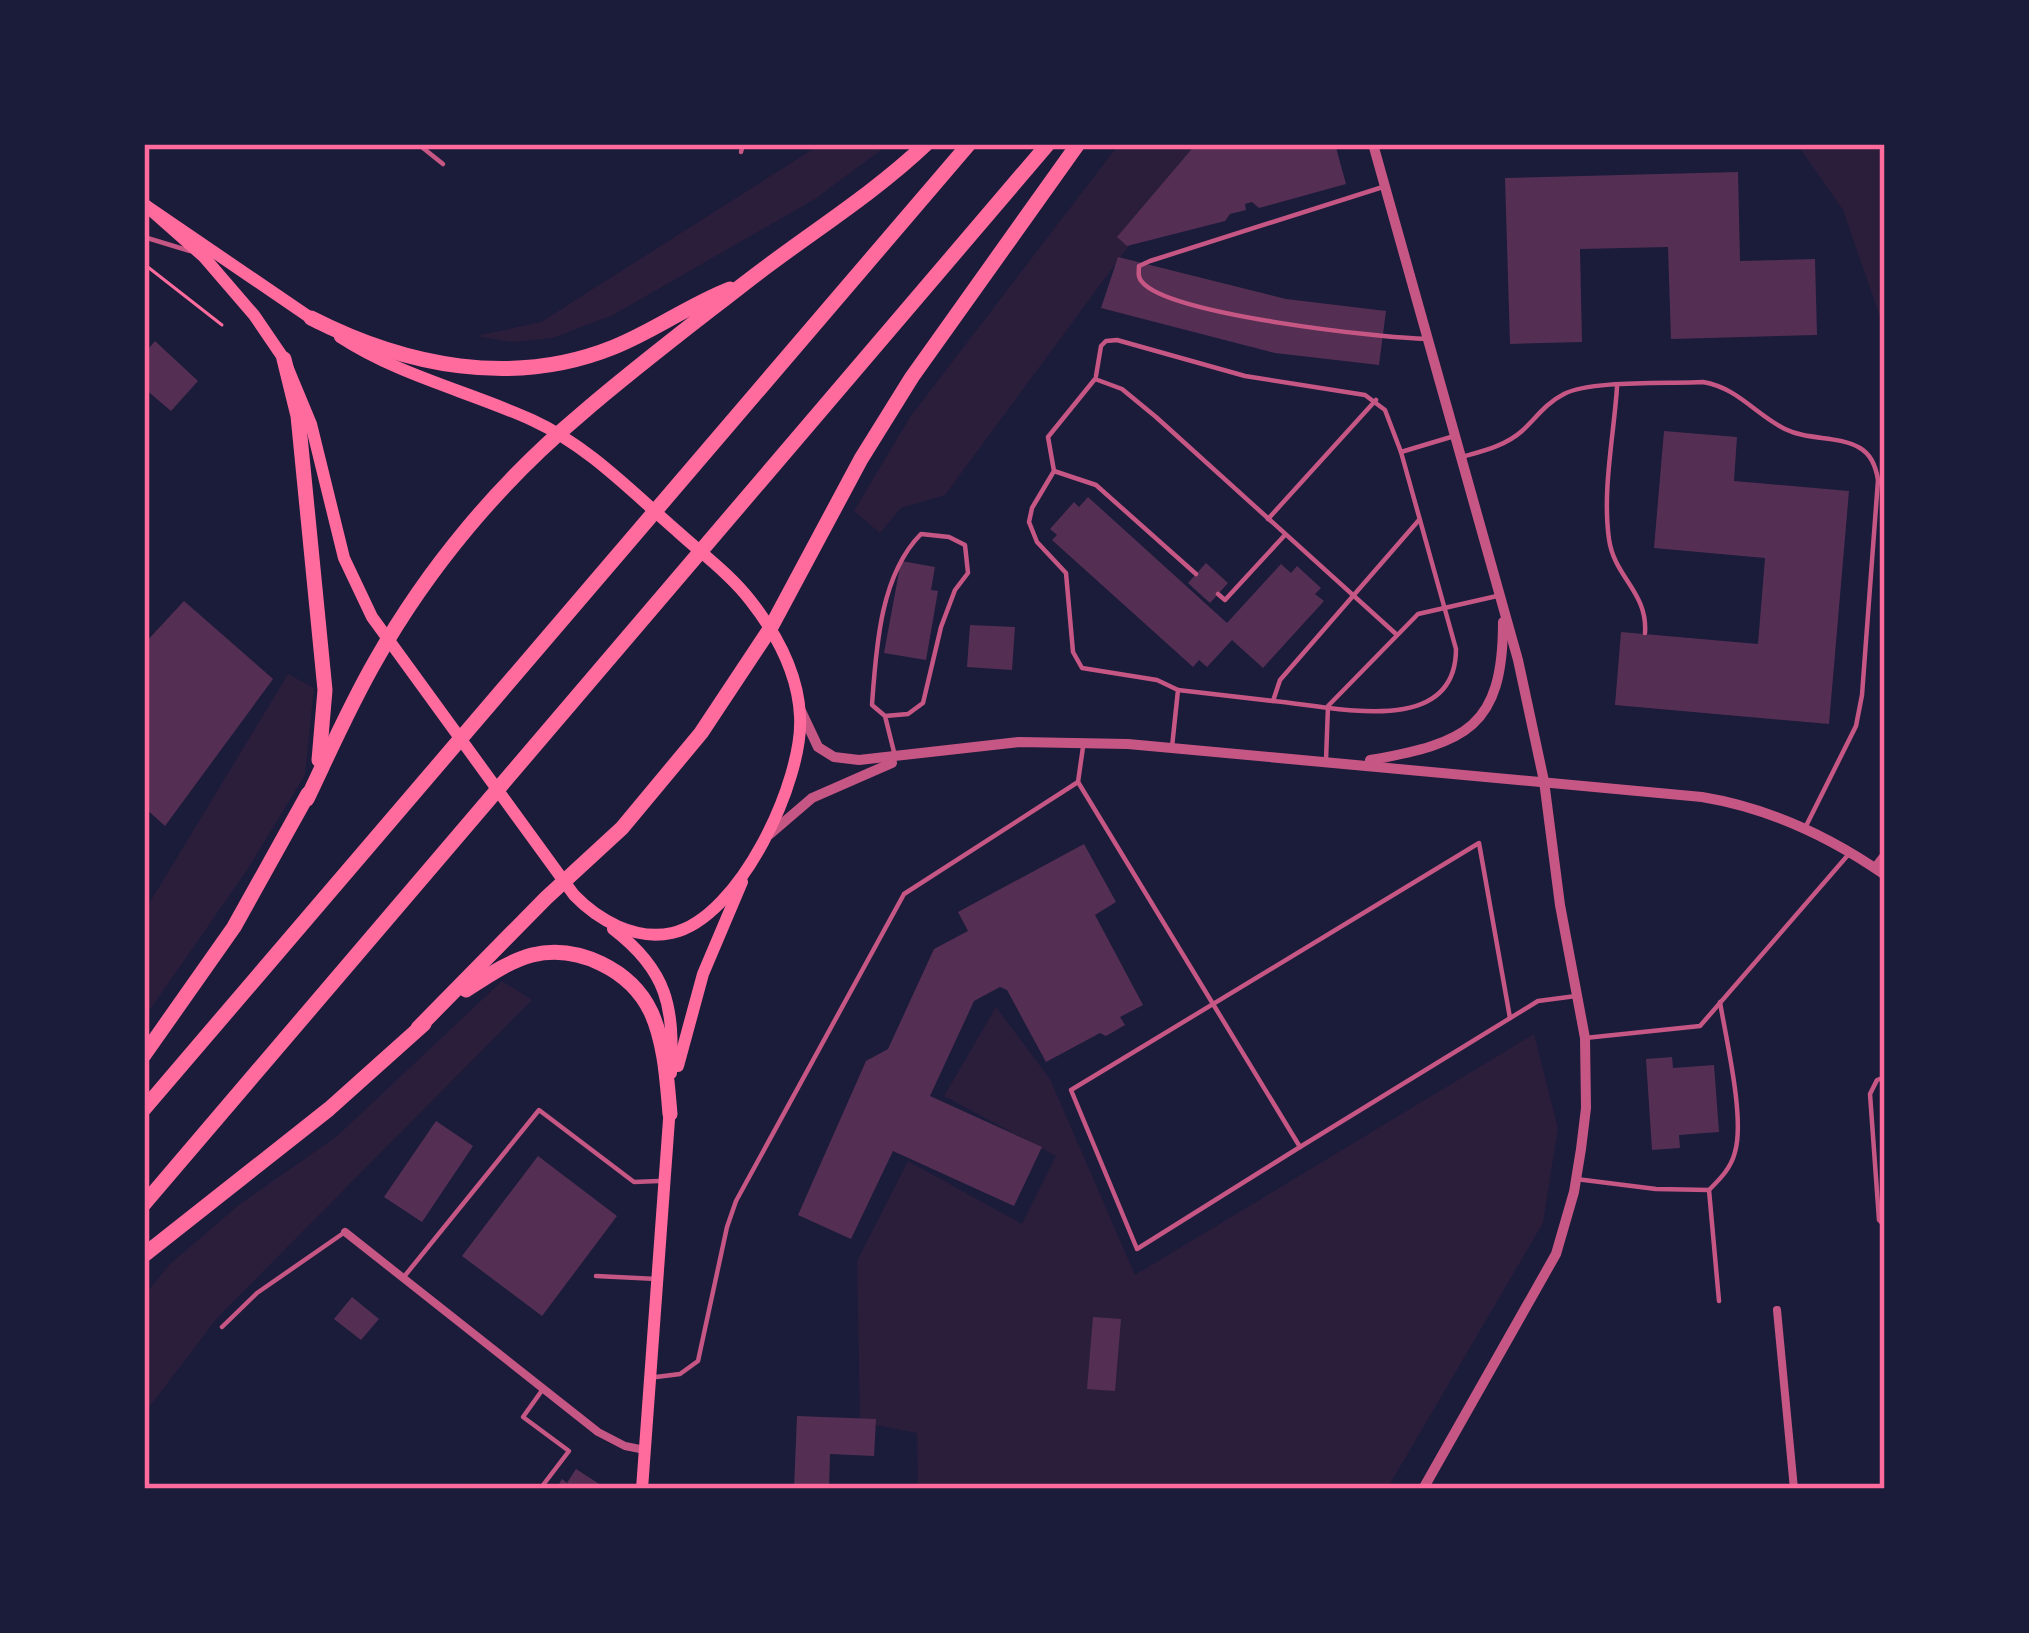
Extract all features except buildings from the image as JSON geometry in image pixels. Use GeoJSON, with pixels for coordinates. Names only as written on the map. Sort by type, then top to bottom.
{"type":"FeatureCollection","features":[{"type":"Feature","properties":{"kind":"highway"},"geometry":{"type":"LineString","coordinates":[[144,1055],[234,927],[307,800],[388,640],[472,523],[558,434],[744,284],[880,185],[926,144]]}},
{"type":"Feature","properties":{"kind":"highway"},"geometry":{"type":"LineString","coordinates":[[144,1109],[969,144]]}},
{"type":"Feature","properties":{"kind":"highway"},"geometry":{"type":"LineString","coordinates":[[144,1204],[1048,144]]}},
{"type":"Feature","properties":{"kind":"highway"},"geometry":{"type":"LineString","coordinates":[[144,1255],[344,1097],[659,788],[770,629],[855,470],[912,377],[1078,144]]}},
{"type":"Feature","properties":{"kind":"highway"},"geometry":{"type":"LineString","coordinates":[[310,318],[367,344],[427,361],[483,369],[534,368],[618,345],[690,305],[744,284]]}},
{"type":"Feature","properties":{"kind":"highway"},"geometry":{"type":"LineString","coordinates":[[284,358],[298,416],[325,690],[322,747],[307,800]]}},
{"type":"Feature","properties":{"kind":"highway"},"geometry":{"type":"LineString","coordinates":[[418,1028],[452,1000],[513,963],[551,953],[584,957],[626,980],[648,1006],[659,1037],[670,1114]]}},
{"type":"Feature","properties":{"kind":"main road"},"geometry":{"type":"LineString","coordinates":[[144,204],[204,257],[284,358],[311,424],[344,558],[388,640],[564,881],[598,917],[643,953],[663,986],[671,1027],[670,1114],[642,1489]]}},
{"type":"Feature","properties":{"kind":"main road"},"geometry":{"type":"LineString","coordinates":[[144,204],[386,364],[558,434],[612,474],[731,580],[770,629],[791,671],[799,702],[796,764],[703,974],[670,1114]]}},
{"type":"Feature","properties":{"kind":"main road"},"geometry":{"type":"LineString","coordinates":[[598,917],[638,932],[680,931],[710,911],[759,849]]}},
{"type":"Feature","properties":{"kind":"street"},"geometry":{"type":"LineString","coordinates":[[1373,144],[1501,595],[1544,781],[1560,905],[1585,1037],[1586,1108],[1576,1179],[1556,1255],[1423,1489]]}},
{"type":"Feature","properties":{"kind":"street"},"geometry":{"type":"LineString","coordinates":[[1346,762],[1433,746],[1474,726],[1493,696],[1502,660],[1501,595]]}},
{"type":"Feature","properties":{"kind":"street"},"geometry":{"type":"LineString","coordinates":[[799,702],[812,739],[825,752],[846,759],[896,758],[995,744],[1084,742],[1326,760],[1720,800],[1804,827],[1880,872],[1885,854]]}},
{"type":"Feature","properties":{"kind":"street"},"geometry":{"type":"LineString","coordinates":[[759,849],[780,823],[812,798],[918,754]]}},
{"type":"Feature","properties":{"kind":"street"},"geometry":{"type":"LineString","coordinates":[[345,1232],[606,1437],[645,1450]]}},
{"type":"Feature","properties":{"kind":"street"},"geometry":{"type":"LineString","coordinates":[[1777,1310],[1794,1489]]}},
{"type":"Feature","properties":{"kind":"lane"},"geometry":{"type":"LineString","coordinates":[[418,144],[443,164]]}},
{"type":"Feature","properties":{"kind":"lane"},"geometry":{"type":"LineString","coordinates":[[741,152],[743,144]]}},
{"type":"Feature","properties":{"kind":"lane"},"geometry":{"type":"LineString","coordinates":[[1386,186],[1139,266],[1142,283],[1170,298],[1272,322],[1430,339]]}},
{"type":"Feature","properties":{"kind":"lane"},"geometry":{"type":"LineString","coordinates":[[144,237],[204,257]]}},
{"type":"Feature","properties":{"kind":"lane"},"geometry":{"type":"LineString","coordinates":[[1117,340],[1245,376],[1354,392],[1376,400],[1385,410],[1401,452],[1456,649],[1456,667],[1436,699],[1395,710],[1328,706],[1178,690],[1157,680],[1082,668],[1072,652],[1066,573],[1037,542],[1029,522],[1054,471],[1048,437],[1095,379],[1101,346],[1117,340]]}},
{"type":"Feature","properties":{"kind":"lane"},"geometry":{"type":"LineString","coordinates":[[1095,379],[1122,389],[1396,634]]}},
{"type":"Feature","properties":{"kind":"lane"},"geometry":{"type":"LineString","coordinates":[[1462,457],[1518,435],[1546,405],[1568,391],[1703,382],[1721,386],[1788,431],[1859,448],[1876,468],[1862,695],[1856,725],[1804,827]]}},
{"type":"Feature","properties":{"kind":"lane"},"geometry":{"type":"LineString","coordinates":[[1617,387],[1609,544],[1647,613],[1645,633]]}},
{"type":"Feature","properties":{"kind":"lane"},"geometry":{"type":"LineString","coordinates":[[1268,519],[1376,400]]}},
{"type":"Feature","properties":{"kind":"lane"},"geometry":{"type":"LineString","coordinates":[[1401,452],[1457,436]]}},
{"type":"Feature","properties":{"kind":"lane"},"geometry":{"type":"LineString","coordinates":[[1054,471],[1096,485],[1196,574]]}},
{"type":"Feature","properties":{"kind":"lane"},"geometry":{"type":"LineString","coordinates":[[1273,701],[1280,680],[1419,520]]}},
{"type":"Feature","properties":{"kind":"lane"},"geometry":{"type":"LineString","coordinates":[[885,716],[908,714],[923,703],[941,627],[955,590],[968,573],[965,545],[949,537],[921,534],[899,559],[889,589],[872,705],[885,716],[896,758]]}},
{"type":"Feature","properties":{"kind":"lane"},"geometry":{"type":"LineString","coordinates":[[1218,594],[1226,600],[1286,535]]}},
{"type":"Feature","properties":{"kind":"lane"},"geometry":{"type":"LineString","coordinates":[[1326,760],[1328,706],[1396,634],[1418,614],[1501,595]]}},
{"type":"Feature","properties":{"kind":"lane"},"geometry":{"type":"LineString","coordinates":[[1172,747],[1178,690]]}},
{"type":"Feature","properties":{"kind":"lane"},"geometry":{"type":"LineString","coordinates":[[1084,742],[1078,782],[1300,1147]]}},
{"type":"Feature","properties":{"kind":"lane"},"geometry":{"type":"LineString","coordinates":[[650,1376],[680,1374],[698,1361],[736,1201],[904,894],[1078,782]]}},
{"type":"Feature","properties":{"kind":"lane"},"geometry":{"type":"LineString","coordinates":[[1510,1018],[1478,843],[1070,1090],[1137,1249],[1538,1001],[1578,995]]}},
{"type":"Feature","properties":{"kind":"lane"},"geometry":{"type":"LineString","coordinates":[[1585,1037],[1700,1026],[1849,853]]}},
{"type":"Feature","properties":{"kind":"lane"},"geometry":{"type":"LineString","coordinates":[[1576,1179],[1709,1190],[1726,1173],[1737,1148],[1720,1002]]}},
{"type":"Feature","properties":{"kind":"lane"},"geometry":{"type":"LineString","coordinates":[[1885,1077],[1877,1080],[1870,1094],[1879,1220],[1885,1226]]}},
{"type":"Feature","properties":{"kind":"lane"},"geometry":{"type":"LineString","coordinates":[[404,1278],[538,1110],[634,1182],[664,1181]]}},
{"type":"Feature","properties":{"kind":"lane"},"geometry":{"type":"LineString","coordinates":[[1709,1190],[1720,1301]]}},
{"type":"Feature","properties":{"kind":"lane"},"geometry":{"type":"LineString","coordinates":[[222,1327],[256,1293],[345,1232]]}},
{"type":"Feature","properties":{"kind":"lane"},"geometry":{"type":"LineString","coordinates":[[596,1276],[657,1279]]}},
{"type":"Feature","properties":{"kind":"lane"},"geometry":{"type":"LineString","coordinates":[[540,1489],[569,1451],[523,1417],[543,1389]]}},
{"type":"Feature","properties":{"kind":"path"},"geometry":{"type":"LineString","coordinates":[[144,264],[222,325]]}},
{"type":"Feature","properties":{"kind":"shaded area"},"geometry":{"type":"Polygon","coordinates":[[[821,144],[889,144],[815,199],[613,315],[553,338],[512,342],[476,336],[541,322],[821,144]]]}},
{"type":"Feature","properties":{"kind":"shaded area"},"geometry":{"type":"Polygon","coordinates":[[[1119,144],[1204,144],[945,495],[901,508],[880,533],[854,511],[910,417],[1119,144]]]}},
{"type":"Feature","properties":{"kind":"shaded area"},"geometry":{"type":"Polygon","coordinates":[[[1797,144],[1885,144],[1885,331],[1843,210],[1797,144]]]}},
{"type":"Feature","properties":{"kind":"shaded area"},"geometry":{"type":"Polygon","coordinates":[[[288,674],[314,688],[305,775],[247,870],[144,1018],[144,912],[288,674]]]}},
{"type":"Feature","properties":{"kind":"shaded area"},"geometry":{"type":"Polygon","coordinates":[[[502,981],[532,1000],[218,1317],[144,1414],[144,1296],[169,1265],[240,1204],[336,1137],[502,981]]]}},
{"type":"Feature","properties":{"kind":"shaded area"},"geometry":{"type":"Polygon","coordinates":[[[996,1007],[1050,1079],[1135,1275],[1534,1034],[1558,1128],[1543,1223],[1387,1489],[918,1489],[917,1433],[860,1422],[857,1261],[908,1161],[1022,1224],[1056,1156],[944,1096],[996,1007]]]}}]}
